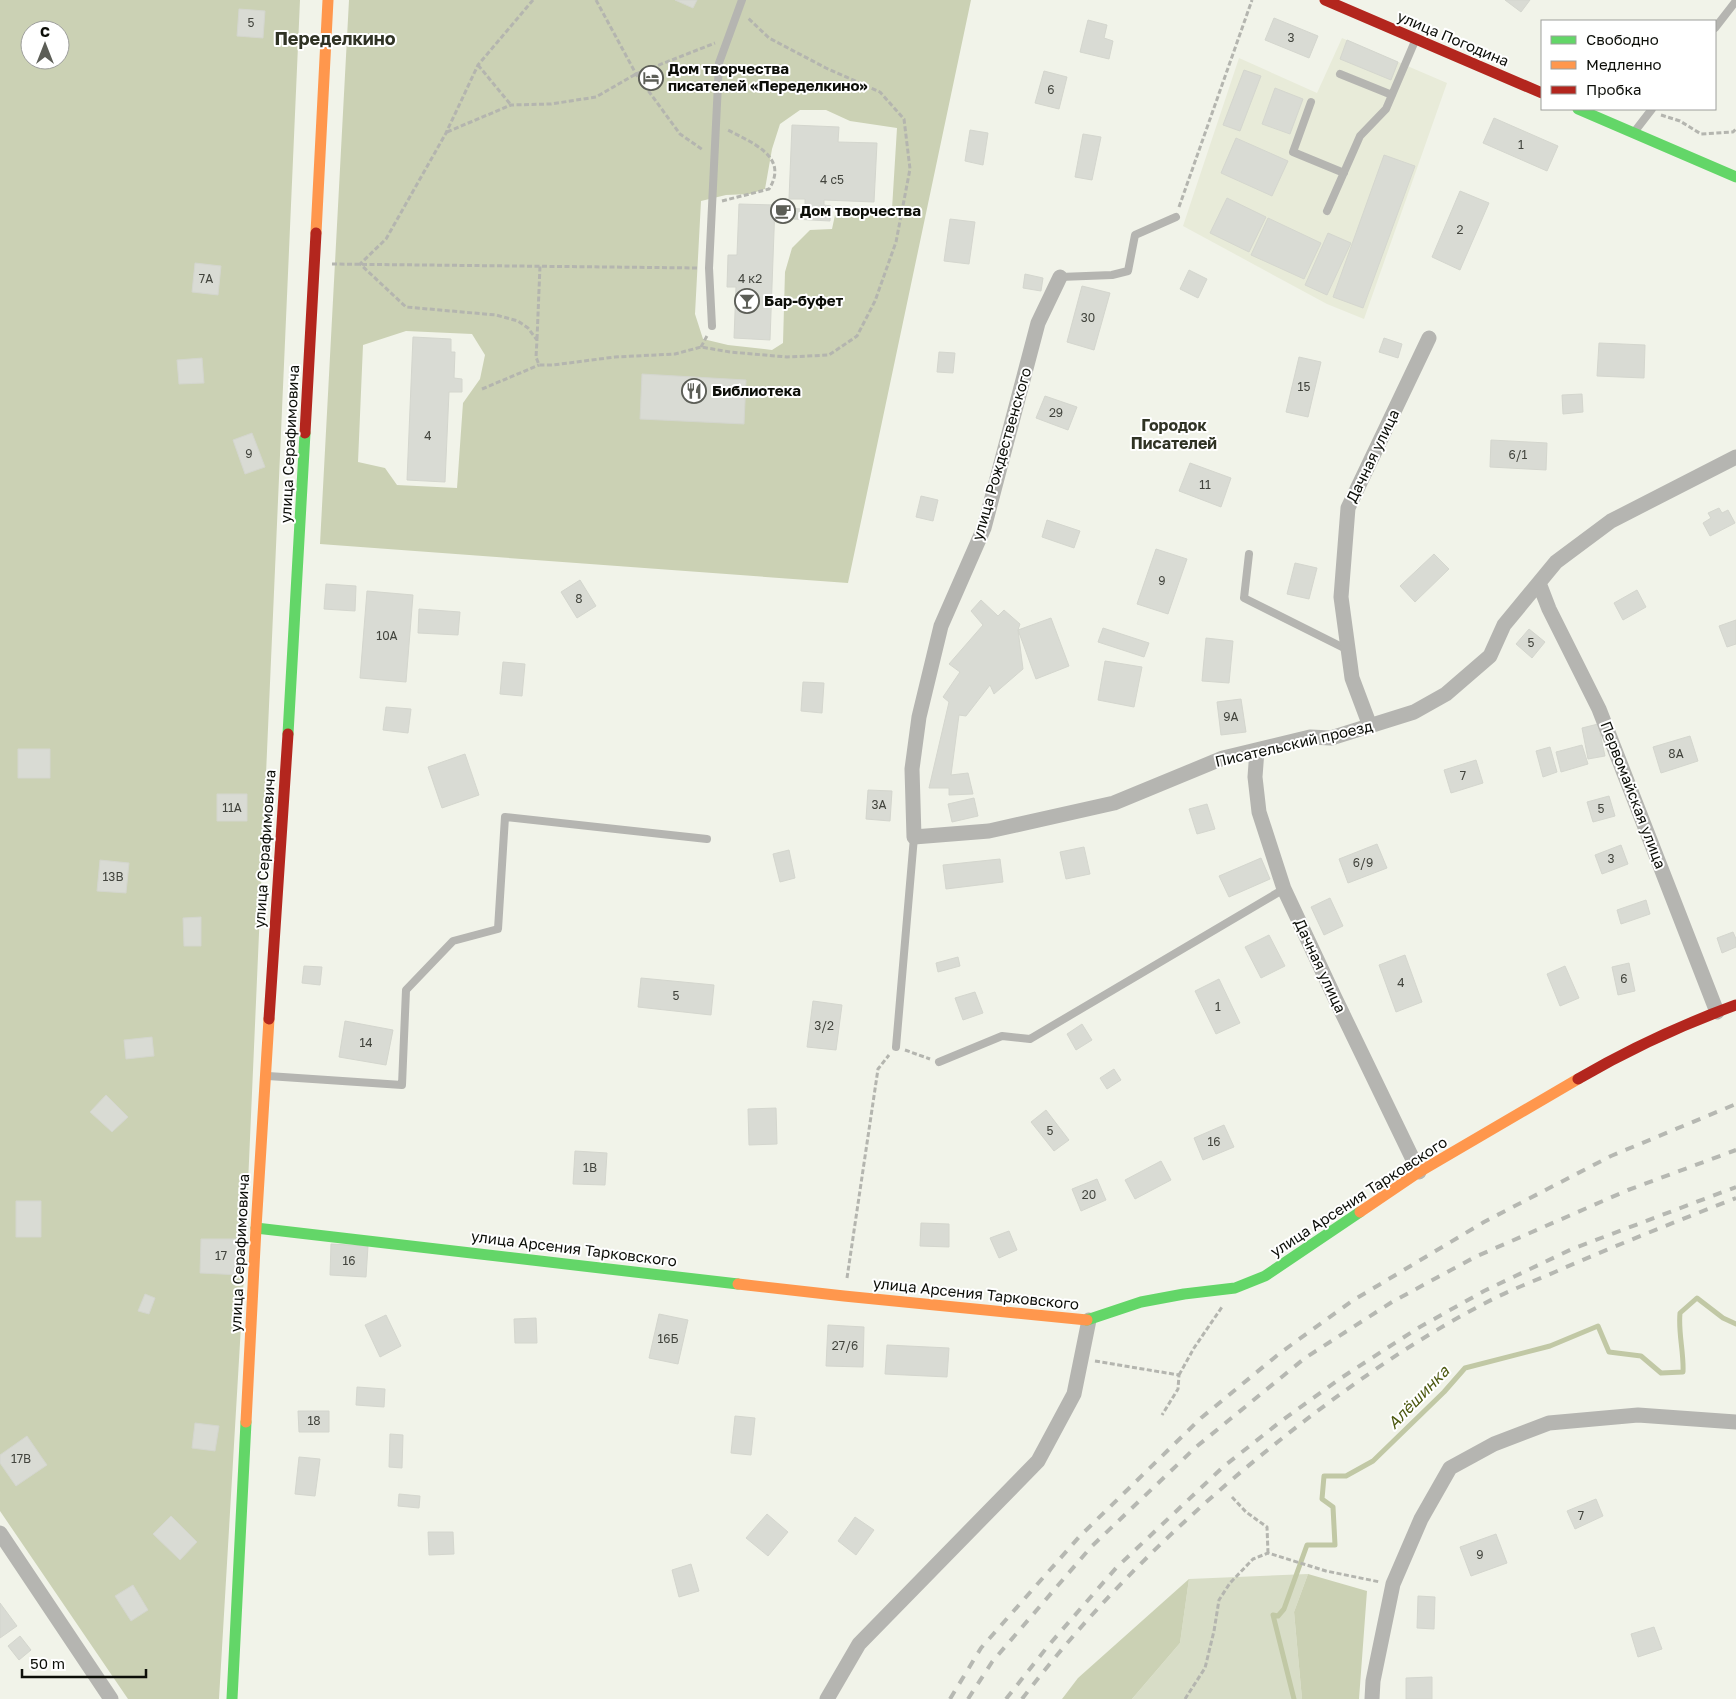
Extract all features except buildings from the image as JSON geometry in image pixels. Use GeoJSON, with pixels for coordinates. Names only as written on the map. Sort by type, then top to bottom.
{"type":"FeatureCollection","features":[{"type":"Feature","properties":{"kind":"street","name":"улица Серафимовича"},"geometry":{"type":"LineString","coordinates":[[232,1699],[256,1228],[299,545],[328,0]]}},
{"type":"Feature","properties":{"kind":"street","name":"улица Погодина"},"geometry":{"type":"LineString","coordinates":[[1325,0],[1541,93]]}},
{"type":"Feature","properties":{"kind":"street"},"geometry":{"type":"LineString","coordinates":[[1580,110],[1736,177]]}},
{"type":"Feature","properties":{"kind":"street","name":"улица Рождественского"},"geometry":{"type":"LineString","coordinates":[[914,837],[912,769],[919,717],[941,626],[984,528],[1038,323],[1060,277]]}},
{"type":"Feature","properties":{"kind":"street","name":"Дачная улица"},"geometry":{"type":"LineString","coordinates":[[1370,726],[1352,678],[1341,597],[1348,508],[1429,338]]}},
{"type":"Feature","properties":{"kind":"street","name":"Писательский проезд"},"geometry":{"type":"LineString","coordinates":[[914,837],[989,831],[1114,802],[1224,758],[1310,737],[1331,738],[1414,712],[1446,694],[1490,656],[1504,625],[1556,562],[1612,521],[1736,457]]}},
{"type":"Feature","properties":{"kind":"street","name":"Первомайская улица"},"geometry":{"type":"LineString","coordinates":[[1540,583],[1549,609],[1599,709],[1717,1012]]}},
{"type":"Feature","properties":{"kind":"street","name":"Дачная улица"},"geometry":{"type":"LineString","coordinates":[[1256,750],[1255,777],[1258,812],[1284,889],[1419,1172]]}},
{"type":"Feature","properties":{"kind":"street","name":"улица Арсения Тарковского"},"geometry":{"type":"LineString","coordinates":[[256,1228],[844,1296],[1089,1320],[1141,1302],[1184,1294],[1235,1288],[1265,1276],[1419,1172],[1608,1062],[1736,1005]]}},
{"type":"Feature","properties":{"kind":"street"},"geometry":{"type":"LineString","coordinates":[[827,1699],[860,1644],[1038,1461],[1074,1394],[1089,1320]]}},
{"type":"Feature","properties":{"kind":"street"},"geometry":{"type":"LineString","coordinates":[[1372,1699],[1373,1681],[1393,1584],[1421,1519],[1450,1468],[1494,1444],[1549,1423],[1638,1415],[1736,1422]]}},
{"type":"Feature","properties":{"kind":"street"},"geometry":{"type":"LineString","coordinates":[[0,1533],[111,1699]]}},
{"type":"Feature","properties":{"kind":"lane"},"geometry":{"type":"LineString","coordinates":[[1716,27],[1736,1]]}},
{"type":"Feature","properties":{"kind":"lane"},"geometry":{"type":"LineString","coordinates":[[712,326],[708,268],[719,63],[730,37],[740,4]]}},
{"type":"Feature","properties":{"kind":"lane"},"geometry":{"type":"LineString","coordinates":[[1327,211],[1360,136],[1386,110],[1416,39]]}},
{"type":"Feature","properties":{"kind":"lane"},"geometry":{"type":"LineString","coordinates":[[1340,74],[1392,95]]}},
{"type":"Feature","properties":{"kind":"lane"},"geometry":{"type":"LineString","coordinates":[[1311,102],[1293,152],[1344,173]]}},
{"type":"Feature","properties":{"kind":"lane"},"geometry":{"type":"LineString","coordinates":[[1634,133],[1651,110]]}},
{"type":"Feature","properties":{"kind":"lane"},"geometry":{"type":"LineString","coordinates":[[1060,277],[1112,276],[1128,271],[1135,235],[1176,217]]}},
{"type":"Feature","properties":{"kind":"lane"},"geometry":{"type":"LineString","coordinates":[[1248,554],[1244,598],[1348,650]]}},
{"type":"Feature","properties":{"kind":"lane"},"geometry":{"type":"LineString","coordinates":[[266,1076],[402,1085],[406,990],[453,941],[498,929],[505,817],[707,839]]}},
{"type":"Feature","properties":{"kind":"lane"},"geometry":{"type":"LineString","coordinates":[[896,1047],[914,837]]}},
{"type":"Feature","properties":{"kind":"lane"},"geometry":{"type":"LineString","coordinates":[[939,1062],[1002,1036],[1030,1038],[1284,889]]}},
{"type":"Feature","properties":{"kind":"path"},"geometry":{"type":"LineString","coordinates":[[360,264],[386,239],[446,133],[478,65],[533,0]]}},
{"type":"Feature","properties":{"kind":"path"},"geometry":{"type":"LineString","coordinates":[[596,0],[636,74],[680,134],[714,157]]}},
{"type":"Feature","properties":{"kind":"path"},"geometry":{"type":"LineString","coordinates":[[1176,217],[1252,0]]}},
{"type":"Feature","properties":{"kind":"path"},"geometry":{"type":"LineString","coordinates":[[482,390],[539,365],[615,357],[675,354],[701,347],[730,352],[787,356],[829,355],[858,336],[875,302],[896,242],[910,170],[904,119],[880,92],[826,68],[769,38],[740,4]]}},
{"type":"Feature","properties":{"kind":"path"},"geometry":{"type":"LineString","coordinates":[[446,133],[511,105],[551,104],[596,97],[636,74],[730,37]]}},
{"type":"Feature","properties":{"kind":"path"},"geometry":{"type":"LineString","coordinates":[[478,65],[511,105]]}},
{"type":"Feature","properties":{"kind":"path"},"geometry":{"type":"LineString","coordinates":[[1651,110],[1680,121],[1701,134],[1732,132],[1736,130]]}},
{"type":"Feature","properties":{"kind":"path"},"geometry":{"type":"LineString","coordinates":[[712,204],[759,193],[769,189],[775,180],[775,166],[766,151],[716,124]]}},
{"type":"Feature","properties":{"kind":"path"},"geometry":{"type":"LineString","coordinates":[[328,264],[708,268]]}},
{"type":"Feature","properties":{"kind":"path"},"geometry":{"type":"LineString","coordinates":[[360,264],[406,307],[496,315],[518,321],[528,328],[537,340]]}},
{"type":"Feature","properties":{"kind":"path"},"geometry":{"type":"LineString","coordinates":[[539,365],[536,357],[540,266]]}},
{"type":"Feature","properties":{"kind":"path"},"geometry":{"type":"LineString","coordinates":[[844,1296],[878,1069],[896,1047],[939,1062]]}},
{"type":"Feature","properties":{"kind":"path"},"geometry":{"type":"LineString","coordinates":[[1162,1415],[1178,1389],[1179,1375],[1194,1348],[1235,1288]]}},
{"type":"Feature","properties":{"kind":"path"},"geometry":{"type":"LineString","coordinates":[[1082,1359],[1179,1375]]}},
{"type":"Feature","properties":{"kind":"path"},"geometry":{"type":"LineString","coordinates":[[1232,1497],[1246,1512],[1267,1528],[1268,1553]]}},
{"type":"Feature","properties":{"kind":"path"},"geometry":{"type":"LineString","coordinates":[[1185,1699],[1205,1668],[1219,1600],[1230,1583],[1253,1559],[1268,1553],[1280,1555],[1326,1571],[1393,1584]]}},
{"type":"Feature","properties":{"kind":"shaded area"},"geometry":{"type":"Polygon","coordinates":[[[0,0],[300,0],[244,1275],[219,1699],[128,1699],[0,1511],[0,0]]]}},
{"type":"Feature","properties":{"kind":"shaded area"},"geometry":{"type":"Polygon","coordinates":[[[349,0],[971,0],[848,583],[320,544],[349,0]],[[800,110],[780,124],[772,149],[765,189],[750,194],[726,195],[701,201],[695,314],[703,339],[728,345],[772,350],[783,343],[785,272],[792,248],[810,230],[832,229],[835,215],[892,209],[897,128],[850,121],[826,110],[800,110]],[[406,331],[363,345],[358,462],[385,468],[397,485],[457,488],[463,403],[480,379],[485,355],[472,334],[406,331]]]}},
{"type":"Feature","properties":{"kind":"shaded area"},"geometry":{"type":"Polygon","coordinates":[[[1342,38],[1447,83],[1364,319],[1327,304],[1183,226],[1239,58],[1317,93],[1342,38]]]}},
{"type":"Feature","properties":{"kind":"shaded area"},"geometry":{"type":"Polygon","coordinates":[[[1308,1574],[1294,1612],[1302,1699],[1132,1699],[1180,1643],[1189,1579],[1308,1574]]]}},
{"type":"Feature","properties":{"kind":"shaded area"},"geometry":{"type":"Polygon","coordinates":[[[1308,1574],[1367,1591],[1359,1699],[1302,1699],[1294,1612],[1308,1574]]]}},
{"type":"Feature","properties":{"kind":"shaded area"},"geometry":{"type":"Polygon","coordinates":[[[1189,1579],[1180,1643],[1132,1699],[1062,1699],[1078,1678],[1189,1579]]]}},
{"type":"Feature","properties":{"kind":"waterway","name":"Алёшинка"},"geometry":{"type":"LineString","coordinates":[[1294,1699],[1273,1615],[1278,1616],[1284,1609],[1307,1545],[1335,1545],[1333,1507],[1322,1499],[1324,1476],[1346,1476],[1373,1461],[1444,1392],[1465,1368],[1550,1346],[1598,1326],[1609,1352],[1641,1356],[1661,1373],[1683,1372],[1680,1313],[1697,1298],[1723,1318],[1736,1324]]}},
{"type":"Feature","properties":{"kind":"railway"},"geometry":{"type":"LineString","coordinates":[[950,1699],[981,1648],[1079,1537],[1201,1418],[1280,1353],[1352,1301],[1484,1222],[1611,1156],[1736,1104]]}},
{"type":"Feature","properties":{"kind":"railway"},"geometry":{"type":"LineString","coordinates":[[968,1699],[992,1662],[1091,1547],[1196,1447],[1305,1358],[1392,1302],[1475,1257],[1628,1190],[1736,1150]]}},
{"type":"Feature","properties":{"kind":"railway"},"geometry":{"type":"LineString","coordinates":[[1006,1699],[1048,1646],[1116,1568],[1223,1467],[1280,1422],[1341,1378],[1418,1328],[1484,1291],[1572,1249],[1736,1187]]}},
{"type":"Feature","properties":{"kind":"railway"},"geometry":{"type":"LineString","coordinates":[[1022,1699],[1053,1660],[1118,1587],[1189,1518],[1264,1453],[1372,1372],[1443,1326],[1501,1295],[1622,1243],[1736,1198]]}},
{"type":"Feature","properties":{"kind":"traffic: fast"},"geometry":{"type":"LineString","coordinates":[[1580,110],[1736,177]]}},
{"type":"Feature","properties":{"kind":"traffic: fast"},"geometry":{"type":"LineString","coordinates":[[288,734],[305,433]]}},
{"type":"Feature","properties":{"kind":"traffic: fast"},"geometry":{"type":"LineString","coordinates":[[1087,1320],[1141,1302],[1184,1294],[1235,1288],[1265,1276],[1360,1212]]}},
{"type":"Feature","properties":{"kind":"traffic: fast"},"geometry":{"type":"LineString","coordinates":[[256,1228],[738,1284]]}},
{"type":"Feature","properties":{"kind":"traffic: fast"},"geometry":{"type":"LineString","coordinates":[[232,1699],[246,1422]]}},
{"type":"Feature","properties":{"kind":"traffic: slow"},"geometry":{"type":"LineString","coordinates":[[316,233],[328,0]]}},
{"type":"Feature","properties":{"kind":"traffic: slow"},"geometry":{"type":"LineString","coordinates":[[246,1422],[269,1019]]}},
{"type":"Feature","properties":{"kind":"traffic: slow"},"geometry":{"type":"LineString","coordinates":[[1360,1212],[1419,1172],[1578,1079]]}},
{"type":"Feature","properties":{"kind":"traffic: slow"},"geometry":{"type":"LineString","coordinates":[[738,1284],[1087,1320]]}},
{"type":"Feature","properties":{"kind":"traffic: jam"},"geometry":{"type":"LineString","coordinates":[[1325,0],[1541,93]]}},
{"type":"Feature","properties":{"kind":"traffic: jam"},"geometry":{"type":"LineString","coordinates":[[305,433],[316,233]]}},
{"type":"Feature","properties":{"kind":"traffic: jam"},"geometry":{"type":"LineString","coordinates":[[269,1019],[288,734]]}},
{"type":"Feature","properties":{"kind":"traffic: jam"},"geometry":{"type":"LineString","coordinates":[[1578,1079],[1655,1039],[1736,1005]]}},
{"type":"Feature","properties":{"kind":"place","name":"Дом творчества писателей «Переделкино»"},"geometry":{"type":"Point","coordinates":[651,78]}},
{"type":"Feature","properties":{"kind":"place","name":"Дом творчества"},"geometry":{"type":"Point","coordinates":[783,211]}},
{"type":"Feature","properties":{"kind":"place","name":"Бар-буфет"},"geometry":{"type":"Point","coordinates":[747,301]}},
{"type":"Feature","properties":{"kind":"place","name":"Библиотека"},"geometry":{"type":"Point","coordinates":[694,391]}},
{"type":"Feature","properties":{"kind":"district","name":"Переделкино"},"geometry":{"type":"Point","coordinates":[335,39]}},
{"type":"Feature","properties":{"kind":"district","name":"Городок Писателей"},"geometry":{"type":"Point","coordinates":[1174,434]}}]}
